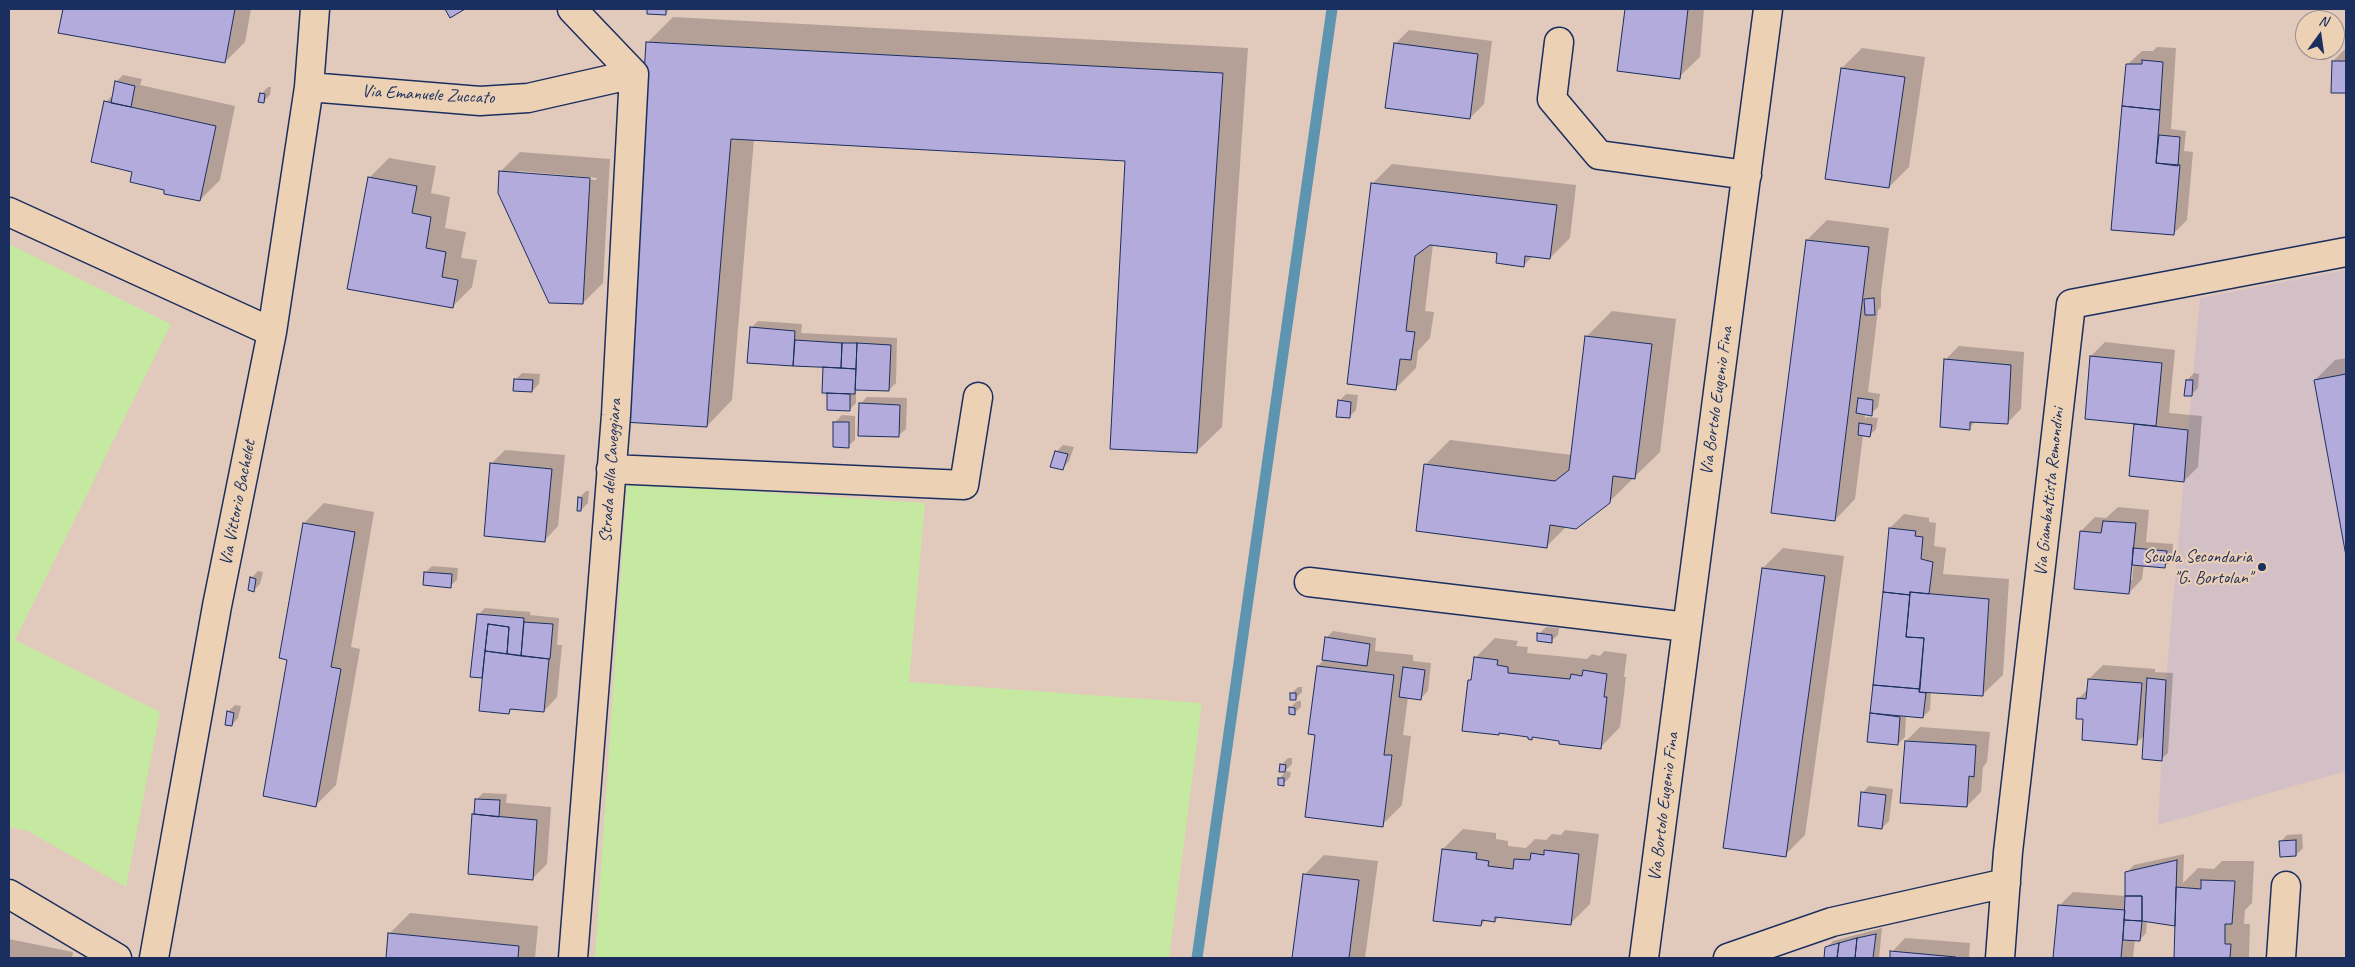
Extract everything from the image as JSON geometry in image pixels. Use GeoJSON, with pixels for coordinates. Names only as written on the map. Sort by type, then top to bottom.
{"type":"FeatureCollection","features":[{"type":"Feature","properties":{"kind":"street"},"geometry":{"type":"LineString","coordinates":[[9,212],[272,332],[309,87],[315,9]]}},
{"type":"Feature","properties":{"kind":"street"},"geometry":{"type":"LineString","coordinates":[[572,9],[634,74]]}},
{"type":"Feature","properties":{"kind":"street","name":"Via Bortolo Eugenio Fina"},"geometry":{"type":"LineString","coordinates":[[1644,958],[1768,9]]}},
{"type":"Feature","properties":{"kind":"street"},"geometry":{"type":"LineString","coordinates":[[1559,42],[1552,99],[1598,155],[1747,175]]}},
{"type":"Feature","properties":{"kind":"street","name":"Via Emanuele Zuccato"},"geometry":{"type":"LineString","coordinates":[[309,87],[480,101],[528,98],[634,74]]}},
{"type":"Feature","properties":{"kind":"street","name":"Strada della Caveggiara"},"geometry":{"type":"LineString","coordinates":[[572,958],[611,469],[634,74]]}},
{"type":"Feature","properties":{"kind":"street","name":"Via Giambattista Remondini"},"geometry":{"type":"LineString","coordinates":[[2000,958],[2006,883],[2071,304],[2346,252]]}},
{"type":"Feature","properties":{"kind":"street","name":"Via Vittorio Bachelet"},"geometry":{"type":"LineString","coordinates":[[154,958],[217,606],[272,332]]}},
{"type":"Feature","properties":{"kind":"street"},"geometry":{"type":"LineString","coordinates":[[611,469],[964,485],[978,397]]}},
{"type":"Feature","properties":{"kind":"street"},"geometry":{"type":"LineString","coordinates":[[1309,582],[1687,627]]}},
{"type":"Feature","properties":{"kind":"street"},"geometry":{"type":"LineString","coordinates":[[1728,958],[1832,922],[2006,883]]}},
{"type":"Feature","properties":{"kind":"street"},"geometry":{"type":"LineString","coordinates":[[2281,958],[2286,886]]}},
{"type":"Feature","properties":{"kind":"street"},"geometry":{"type":"LineString","coordinates":[[9,894],[117,958]]}},
{"type":"Feature","properties":{"kind":"shaded area","name":"Scuola Secondaria \"G. Bortolan\""},"geometry":{"type":"Polygon","coordinates":[[[2346,270],[2346,771],[2158,825],[2166,680],[2200,298],[2346,270]]]}},
{"type":"Feature","properties":{"kind":"green space"},"geometry":{"type":"Polygon","coordinates":[[[9,244],[171,324],[15,640],[160,712],[126,887],[28,831],[9,827],[9,244]]]}},
{"type":"Feature","properties":{"kind":"green space"},"geometry":{"type":"Polygon","coordinates":[[[627,483],[925,503],[909,682],[1202,703],[1169,958],[595,958],[627,483]]]}},
{"type":"Feature","properties":{"kind":"building"},"geometry":{"type":"Polygon","coordinates":[[[63,9],[235,9],[225,63],[58,33],[63,9]]]}},
{"type":"Feature","properties":{"kind":"building"},"geometry":{"type":"Polygon","coordinates":[[[445,9],[465,9],[450,18],[445,9]]]}},
{"type":"Feature","properties":{"kind":"building"},"geometry":{"type":"Polygon","coordinates":[[[647,9],[666,9],[666,15],[647,14],[647,9]]]}},
{"type":"Feature","properties":{"kind":"building"},"geometry":{"type":"Polygon","coordinates":[[[1625,9],[1688,9],[1680,79],[1617,71],[1625,9]]]}},
{"type":"Feature","properties":{"kind":"building"},"geometry":{"type":"Polygon","coordinates":[[[646,42],[1223,73],[1197,453],[1110,449],[1125,161],[731,139],[707,427],[623,422],[646,42]]]}},
{"type":"Feature","properties":{"kind":"building"},"geometry":{"type":"Polygon","coordinates":[[[1394,43],[1478,54],[1470,119],[1385,108],[1394,43]]]}},
{"type":"Feature","properties":{"kind":"building"},"geometry":{"type":"Polygon","coordinates":[[[2142,60],[2163,62],[2160,110],[2122,106],[2126,64],[2142,64],[2142,60]]]}},
{"type":"Feature","properties":{"kind":"building"},"geometry":{"type":"Polygon","coordinates":[[[2332,61],[2346,61],[2346,93],[2331,93],[2332,61]]]}},
{"type":"Feature","properties":{"kind":"building"},"geometry":{"type":"Polygon","coordinates":[[[1841,68],[1905,77],[1889,188],[1825,179],[1841,68]]]}},
{"type":"Feature","properties":{"kind":"building"},"geometry":{"type":"Polygon","coordinates":[[[115,81],[135,86],[131,107],[111,103],[115,81]]]}},
{"type":"Feature","properties":{"kind":"building"},"geometry":{"type":"Polygon","coordinates":[[[260,93],[265,94],[264,103],[258,102],[260,93]]]}},
{"type":"Feature","properties":{"kind":"building"},"geometry":{"type":"Polygon","coordinates":[[[104,101],[216,126],[200,201],[164,194],[164,190],[130,182],[132,172],[91,162],[104,101]]]}},
{"type":"Feature","properties":{"kind":"building"},"geometry":{"type":"Polygon","coordinates":[[[2122,106],[2160,110],[2156,163],[2180,165],[2174,235],[2111,230],[2122,106]]]}},
{"type":"Feature","properties":{"kind":"building"},"geometry":{"type":"Polygon","coordinates":[[[2159,135],[2180,137],[2178,166],[2156,163],[2159,135]]]}},
{"type":"Feature","properties":{"kind":"building"},"geometry":{"type":"Polygon","coordinates":[[[499,171],[590,178],[583,304],[549,303],[498,193],[499,171]]]}},
{"type":"Feature","properties":{"kind":"building"},"geometry":{"type":"Polygon","coordinates":[[[368,177],[417,186],[412,213],[431,217],[426,248],[446,252],[442,277],[458,280],[453,308],[347,289],[368,177]]]}},
{"type":"Feature","properties":{"kind":"building"},"geometry":{"type":"Polygon","coordinates":[[[1371,183],[1557,205],[1550,259],[1525,256],[1524,267],[1496,263],[1497,253],[1430,245],[1415,256],[1406,331],[1415,332],[1411,360],[1400,359],[1396,390],[1347,384],[1371,183]]]}},
{"type":"Feature","properties":{"kind":"building"},"geometry":{"type":"Polygon","coordinates":[[[1806,240],[1869,247],[1835,521],[1771,513],[1806,240]]]}},
{"type":"Feature","properties":{"kind":"building"},"geometry":{"type":"Polygon","coordinates":[[[1874,298],[1875,315],[1865,315],[1864,299],[1874,298]]]}},
{"type":"Feature","properties":{"kind":"building"},"geometry":{"type":"Polygon","coordinates":[[[750,327],[795,331],[793,366],[747,363],[750,327]]]}},
{"type":"Feature","properties":{"kind":"building"},"geometry":{"type":"Polygon","coordinates":[[[1585,336],[1652,344],[1635,479],[1613,476],[1610,503],[1576,529],[1550,525],[1547,548],[1416,531],[1424,464],[1555,481],[1569,470],[1585,336]]]}},
{"type":"Feature","properties":{"kind":"building"},"geometry":{"type":"Polygon","coordinates":[[[795,340],[842,343],[841,368],[793,366],[795,340]]]}},
{"type":"Feature","properties":{"kind":"building"},"geometry":{"type":"Polygon","coordinates":[[[842,343],[857,343],[856,369],[841,368],[842,343]]]}},
{"type":"Feature","properties":{"kind":"building"},"geometry":{"type":"Polygon","coordinates":[[[857,343],[891,345],[889,391],[855,390],[857,343]]]}},
{"type":"Feature","properties":{"kind":"building"},"geometry":{"type":"Polygon","coordinates":[[[2090,356],[2162,363],[2156,426],[2085,419],[2090,356]]]}},
{"type":"Feature","properties":{"kind":"building"},"geometry":{"type":"Polygon","coordinates":[[[1944,359],[2011,365],[2008,424],[1970,422],[1970,430],[1940,427],[1944,359]]]}},
{"type":"Feature","properties":{"kind":"building"},"geometry":{"type":"Polygon","coordinates":[[[823,367],[856,369],[855,394],[822,393],[823,367]]]}},
{"type":"Feature","properties":{"kind":"building"},"geometry":{"type":"Polygon","coordinates":[[[2346,374],[2346,556],[2314,380],[2346,374]]]}},
{"type":"Feature","properties":{"kind":"building"},"geometry":{"type":"Polygon","coordinates":[[[514,379],[533,380],[532,392],[513,391],[514,379]]]}},
{"type":"Feature","properties":{"kind":"building"},"geometry":{"type":"Polygon","coordinates":[[[2186,380],[2193,380],[2192,396],[2184,396],[2186,380]]]}},
{"type":"Feature","properties":{"kind":"building"},"geometry":{"type":"Polygon","coordinates":[[[827,393],[850,394],[850,411],[827,410],[827,393]]]}},
{"type":"Feature","properties":{"kind":"building"},"geometry":{"type":"Polygon","coordinates":[[[1858,398],[1873,400],[1872,416],[1856,413],[1858,398]]]}},
{"type":"Feature","properties":{"kind":"building"},"geometry":{"type":"Polygon","coordinates":[[[1338,400],[1351,402],[1350,418],[1336,417],[1338,400]]]}},
{"type":"Feature","properties":{"kind":"building"},"geometry":{"type":"Polygon","coordinates":[[[859,403],[900,405],[899,437],[858,436],[859,403]]]}},
{"type":"Feature","properties":{"kind":"building"},"geometry":{"type":"Polygon","coordinates":[[[833,422],[849,422],[849,448],[833,447],[833,422]]]}},
{"type":"Feature","properties":{"kind":"building"},"geometry":{"type":"Polygon","coordinates":[[[1859,423],[1872,425],[1870,437],[1858,435],[1859,423]]]}},
{"type":"Feature","properties":{"kind":"building"},"geometry":{"type":"Polygon","coordinates":[[[2134,424],[2188,430],[2184,482],[2129,476],[2134,424]]]}},
{"type":"Feature","properties":{"kind":"building"},"geometry":{"type":"Polygon","coordinates":[[[1055,451],[1068,454],[1063,470],[1050,467],[1055,451]]]}},
{"type":"Feature","properties":{"kind":"building"},"geometry":{"type":"Polygon","coordinates":[[[490,463],[552,469],[545,542],[484,536],[490,463]]]}},
{"type":"Feature","properties":{"kind":"building"},"geometry":{"type":"Polygon","coordinates":[[[578,497],[582,498],[581,511],[577,511],[578,497]]]}},
{"type":"Feature","properties":{"kind":"building"},"geometry":{"type":"Polygon","coordinates":[[[2103,521],[2136,523],[2129,594],[2074,589],[2080,531],[2101,533],[2103,521]]]}},
{"type":"Feature","properties":{"kind":"building"},"geometry":{"type":"Polygon","coordinates":[[[303,523],[355,532],[331,667],[341,669],[316,807],[263,796],[287,660],[279,658],[303,523]]]}},
{"type":"Feature","properties":{"kind":"building"},"geometry":{"type":"Polygon","coordinates":[[[1889,528],[1916,531],[1915,536],[1923,537],[1921,559],[1933,562],[1929,594],[1910,592],[1910,595],[1883,592],[1889,528]]]}},
{"type":"Feature","properties":{"kind":"building"},"geometry":{"type":"Polygon","coordinates":[[[2133,548],[2167,551],[2165,568],[2132,565],[2133,548]]]}},
{"type":"Feature","properties":{"kind":"building"},"geometry":{"type":"Polygon","coordinates":[[[1762,568],[1825,576],[1786,857],[1723,848],[1762,568]]]}},
{"type":"Feature","properties":{"kind":"building"},"geometry":{"type":"Polygon","coordinates":[[[424,572],[452,574],[451,588],[423,585],[424,572]]]}},
{"type":"Feature","properties":{"kind":"building"},"geometry":{"type":"Polygon","coordinates":[[[250,577],[256,579],[254,592],[248,590],[250,577]]]}},
{"type":"Feature","properties":{"kind":"building"},"geometry":{"type":"Polygon","coordinates":[[[1883,592],[1910,595],[1906,637],[1924,638],[1920,689],[1873,685],[1883,592]]]}},
{"type":"Feature","properties":{"kind":"building"},"geometry":{"type":"Polygon","coordinates":[[[1910,592],[1989,599],[1983,696],[1919,692],[1924,638],[1906,637],[1910,592]]]}},
{"type":"Feature","properties":{"kind":"building"},"geometry":{"type":"Polygon","coordinates":[[[477,614],[524,618],[521,656],[507,654],[509,627],[488,624],[482,678],[470,677],[477,614]]]}},
{"type":"Feature","properties":{"kind":"building"},"geometry":{"type":"Polygon","coordinates":[[[524,622],[553,624],[550,659],[521,656],[524,622]]]}},
{"type":"Feature","properties":{"kind":"building"},"geometry":{"type":"Polygon","coordinates":[[[488,624],[509,627],[507,654],[485,651],[488,624]]]}},
{"type":"Feature","properties":{"kind":"building"},"geometry":{"type":"Polygon","coordinates":[[[1537,633],[1552,635],[1552,643],[1537,641],[1537,633]]]}},
{"type":"Feature","properties":{"kind":"building"},"geometry":{"type":"Polygon","coordinates":[[[1325,637],[1370,644],[1367,666],[1322,660],[1325,637]]]}},
{"type":"Feature","properties":{"kind":"building"},"geometry":{"type":"Polygon","coordinates":[[[485,651],[549,659],[544,712],[510,709],[509,714],[479,711],[485,651]]]}},
{"type":"Feature","properties":{"kind":"building"},"geometry":{"type":"Polygon","coordinates":[[[1474,657],[1498,660],[1497,665],[1508,667],[1508,673],[1570,679],[1571,674],[1582,676],[1583,670],[1607,674],[1604,697],[1607,697],[1601,749],[1559,744],[1559,741],[1532,737],[1532,740],[1528,739],[1528,737],[1499,733],[1499,735],[1462,731],[1468,680],[1471,680],[1474,657]]]}},
{"type":"Feature","properties":{"kind":"building"},"geometry":{"type":"Polygon","coordinates":[[[1317,666],[1394,675],[1384,755],[1392,755],[1383,827],[1305,817],[1315,735],[1308,734],[1317,666]]]}},
{"type":"Feature","properties":{"kind":"building"},"geometry":{"type":"Polygon","coordinates":[[[1403,667],[1425,670],[1421,700],[1399,697],[1403,667]]]}},
{"type":"Feature","properties":{"kind":"building"},"geometry":{"type":"Polygon","coordinates":[[[2147,678],[2166,680],[2162,761],[2142,759],[2147,678]]]}},
{"type":"Feature","properties":{"kind":"building"},"geometry":{"type":"Polygon","coordinates":[[[2088,679],[2142,683],[2137,745],[2082,740],[2083,719],[2076,719],[2077,698],[2086,699],[2088,679]]]}},
{"type":"Feature","properties":{"kind":"building"},"geometry":{"type":"Polygon","coordinates":[[[1873,685],[1920,689],[1919,692],[1926,693],[1923,718],[1870,713],[1873,685]]]}},
{"type":"Feature","properties":{"kind":"building"},"geometry":{"type":"Polygon","coordinates":[[[1290,693],[1296,693],[1296,700],[1290,700],[1290,693]]]}},
{"type":"Feature","properties":{"kind":"building"},"geometry":{"type":"Polygon","coordinates":[[[1289,707],[1295,708],[1295,715],[1289,714],[1289,707]]]}},
{"type":"Feature","properties":{"kind":"building"},"geometry":{"type":"Polygon","coordinates":[[[227,711],[234,713],[232,726],[225,725],[227,711]]]}},
{"type":"Feature","properties":{"kind":"building"},"geometry":{"type":"Polygon","coordinates":[[[1870,713],[1900,717],[1898,745],[1867,742],[1870,713]]]}},
{"type":"Feature","properties":{"kind":"building"},"geometry":{"type":"Polygon","coordinates":[[[1905,741],[1976,745],[1974,777],[1969,776],[1967,807],[1900,803],[1905,741]]]}},
{"type":"Feature","properties":{"kind":"building"},"geometry":{"type":"Polygon","coordinates":[[[1280,764],[1286,765],[1285,772],[1279,772],[1280,764]]]}},
{"type":"Feature","properties":{"kind":"building"},"geometry":{"type":"Polygon","coordinates":[[[1278,778],[1284,778],[1284,786],[1278,785],[1278,778]]]}},
{"type":"Feature","properties":{"kind":"building"},"geometry":{"type":"Polygon","coordinates":[[[1861,792],[1886,795],[1882,829],[1858,826],[1861,792]]]}},
{"type":"Feature","properties":{"kind":"building"},"geometry":{"type":"Polygon","coordinates":[[[475,799],[500,800],[499,817],[474,814],[475,799]]]}},
{"type":"Feature","properties":{"kind":"building"},"geometry":{"type":"Polygon","coordinates":[[[472,814],[537,820],[533,880],[468,874],[472,814]]]}},
{"type":"Feature","properties":{"kind":"building"},"geometry":{"type":"Polygon","coordinates":[[[2296,840],[2296,856],[2280,857],[2279,841],[2296,840]]]}},
{"type":"Feature","properties":{"kind":"building"},"geometry":{"type":"Polygon","coordinates":[[[1442,849],[1477,853],[1476,859],[1489,861],[1488,866],[1513,869],[1514,859],[1530,860],[1531,853],[1544,855],[1544,850],[1579,854],[1571,925],[1495,917],[1495,922],[1482,920],[1481,926],[1433,921],[1442,849]]]}},
{"type":"Feature","properties":{"kind":"building"},"geometry":{"type":"Polygon","coordinates":[[[2177,860],[2175,926],[2142,921],[2142,896],[2125,896],[2125,872],[2177,860]]]}},
{"type":"Feature","properties":{"kind":"building"},"geometry":{"type":"Polygon","coordinates":[[[1303,874],[1359,880],[1349,958],[1292,958],[1303,874]]]}},
{"type":"Feature","properties":{"kind":"building"},"geometry":{"type":"Polygon","coordinates":[[[2201,880],[2235,881],[2232,924],[2225,924],[2225,944],[2231,944],[2230,958],[2174,958],[2176,887],[2201,889],[2201,880]]]}},
{"type":"Feature","properties":{"kind":"building"},"geometry":{"type":"Polygon","coordinates":[[[2125,896],[2142,896],[2142,921],[2124,920],[2125,896]]]}},
{"type":"Feature","properties":{"kind":"building"},"geometry":{"type":"Polygon","coordinates":[[[2058,905],[2125,910],[2121,958],[2053,958],[2058,905]]]}},
{"type":"Feature","properties":{"kind":"building"},"geometry":{"type":"Polygon","coordinates":[[[2124,920],[2142,921],[2140,941],[2123,940],[2124,920]]]}},
{"type":"Feature","properties":{"kind":"building"},"geometry":{"type":"Polygon","coordinates":[[[388,933],[519,946],[518,958],[386,958],[388,933]]]}},
{"type":"Feature","properties":{"kind":"building"},"geometry":{"type":"Polygon","coordinates":[[[1876,934],[1873,958],[1855,958],[1857,938],[1876,934]]]}},
{"type":"Feature","properties":{"kind":"building"},"geometry":{"type":"Polygon","coordinates":[[[1857,938],[1855,958],[1837,958],[1839,943],[1857,938]]]}},
{"type":"Feature","properties":{"kind":"building"},"geometry":{"type":"Polygon","coordinates":[[[1839,943],[1837,958],[1824,958],[1825,947],[1839,943]]]}},
{"type":"Feature","properties":{"kind":"building"},"geometry":{"type":"Polygon","coordinates":[[[1890,951],[1956,957],[1956,958],[1890,958],[1890,951]]]}},
{"type":"Feature","properties":{"kind":"waterway"},"geometry":{"type":"LineString","coordinates":[[1197,958],[1332,9]]}},
{"type":"Feature","properties":{"kind":"place","name":"Scuola Secondaria \"G. Bortolan\""},"geometry":{"type":"Point","coordinates":[2262,567]}}]}
